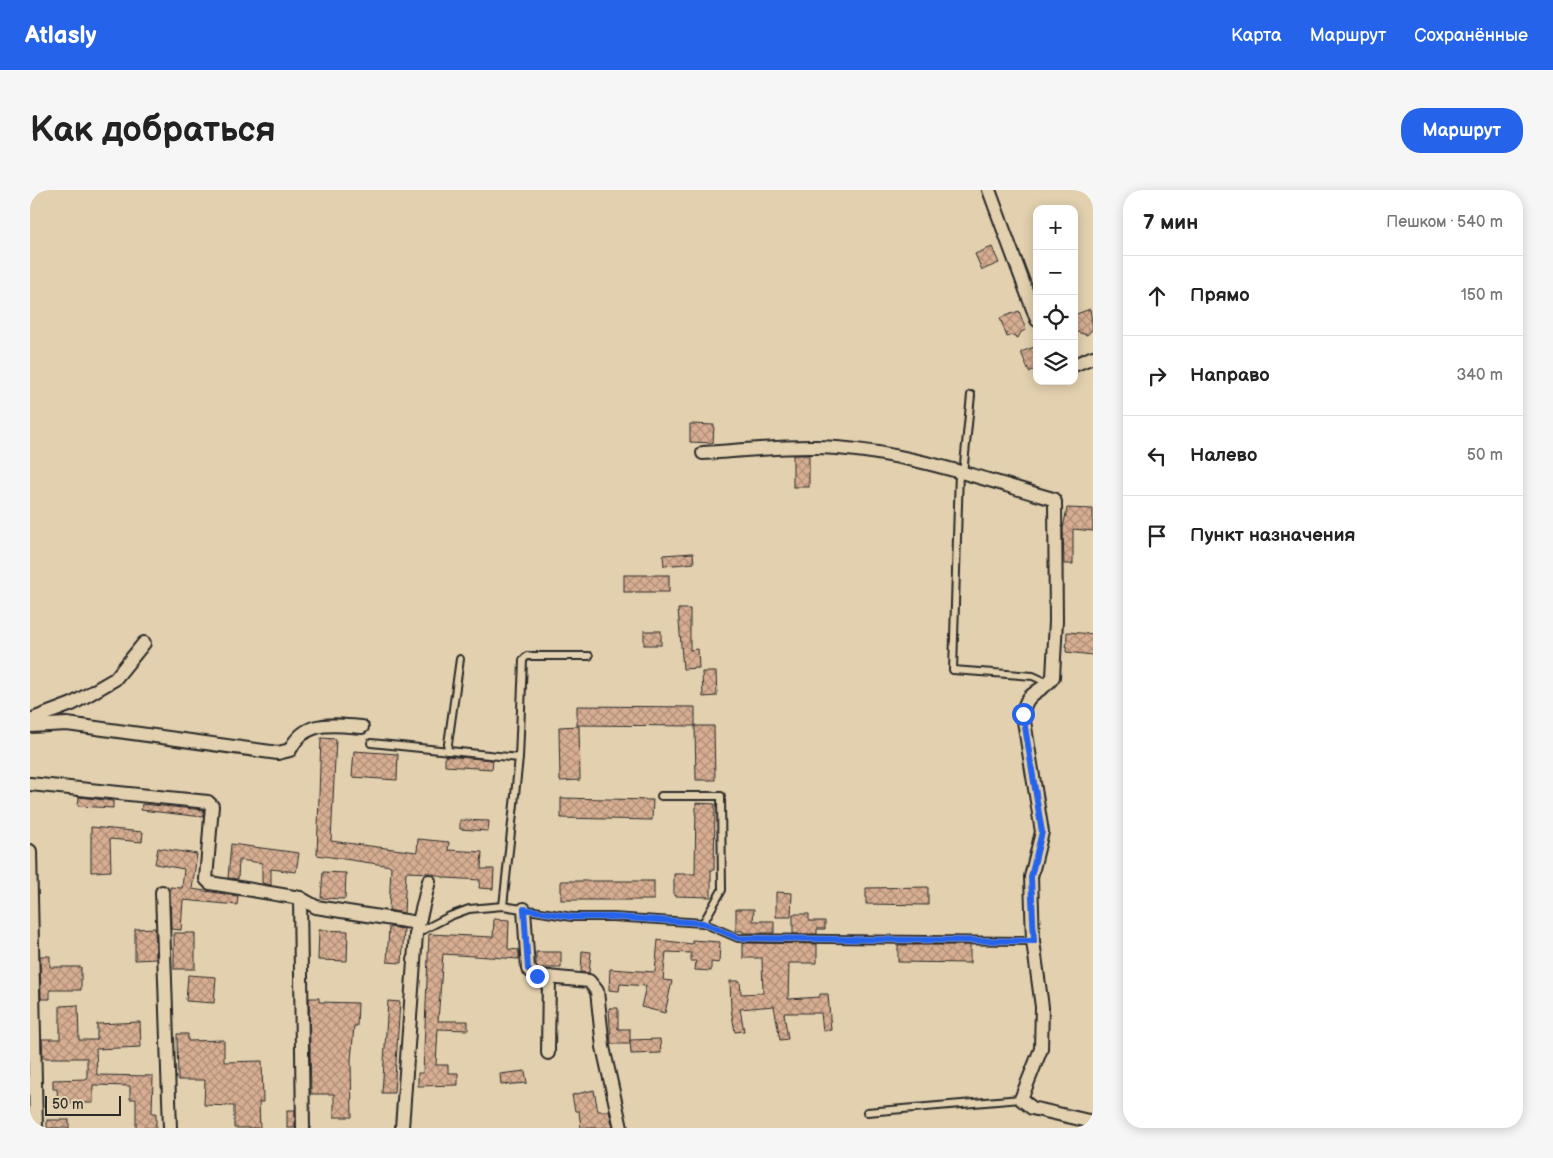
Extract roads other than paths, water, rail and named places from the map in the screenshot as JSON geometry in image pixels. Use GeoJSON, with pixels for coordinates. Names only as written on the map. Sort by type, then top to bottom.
{"type":"FeatureCollection","features":[{"type":"Feature","properties":{"kind":"street"},"geometry":{"type":"LineString","coordinates":[[989,190],[1033,309]]}},
{"type":"Feature","properties":{"kind":"street"},"geometry":{"type":"LineString","coordinates":[[1078,363],[1093,357]]}},
{"type":"Feature","properties":{"kind":"street"},"geometry":{"type":"LineString","coordinates":[[703,453],[817,447],[900,458],[961,473],[1053,499],[1056,502],[1053,677],[1030,696],[1023,708],[1042,832],[1031,877],[1034,941],[1040,984],[1042,1035],[1041,1049],[1021,1099],[1032,1108],[1093,1122]]}},
{"type":"Feature","properties":{"kind":"street"},"geometry":{"type":"LineString","coordinates":[[30,720],[72,704],[114,679],[144,643]]}},
{"type":"Feature","properties":{"kind":"street"},"geometry":{"type":"LineString","coordinates":[[30,726],[67,724],[278,753],[290,750],[300,734],[315,727],[326,725],[362,727]]}},
{"type":"Feature","properties":{"kind":"street"},"geometry":{"type":"LineString","coordinates":[[30,784],[208,802],[212,806],[208,882],[300,898],[316,907],[417,928]]}},
{"type":"Feature","properties":{"kind":"street"},"geometry":{"type":"LineString","coordinates":[[30,851],[36,1128]]}},
{"type":"Feature","properties":{"kind":"street"},"geometry":{"type":"LineString","coordinates":[[402,1128],[417,928],[429,881]]}},
{"type":"Feature","properties":{"kind":"street"},"geometry":{"type":"LineString","coordinates":[[162,892],[170,1128]]}},
{"type":"Feature","properties":{"kind":"street"},"geometry":{"type":"LineString","coordinates":[[300,898],[303,1128]]}},
{"type":"Feature","properties":{"kind":"street"},"geometry":{"type":"LineString","coordinates":[[524,909],[528,969],[537,976],[590,981],[595,985],[603,1047],[622,1128]]}},
{"type":"Feature","properties":{"kind":"street"},"geometry":{"type":"LineString","coordinates":[[548,1053],[549,977]]}},
{"type":"Feature","properties":{"kind":"lane"},"geometry":{"type":"LineString","coordinates":[[971,395],[961,473],[953,670],[1033,676],[1048,683]]}},
{"type":"Feature","properties":{"kind":"lane"},"geometry":{"type":"LineString","coordinates":[[503,906],[519,758],[523,660],[527,656],[589,656]]}},
{"type":"Feature","properties":{"kind":"lane"},"geometry":{"type":"LineString","coordinates":[[447,751],[460,659]]}},
{"type":"Feature","properties":{"kind":"lane"},"geometry":{"type":"LineString","coordinates":[[371,743],[519,758]]}},
{"type":"Feature","properties":{"kind":"lane"},"geometry":{"type":"LineString","coordinates":[[661,796],[721,796],[722,890],[703,923]]}},
{"type":"Feature","properties":{"kind":"lane"},"geometry":{"type":"LineString","coordinates":[[417,928],[469,909],[503,906],[572,917],[613,917],[703,923],[738,938],[1034,941]]}},
{"type":"Feature","properties":{"kind":"lane"},"geometry":{"type":"LineString","coordinates":[[868,1112],[1021,1099]]}}]}
